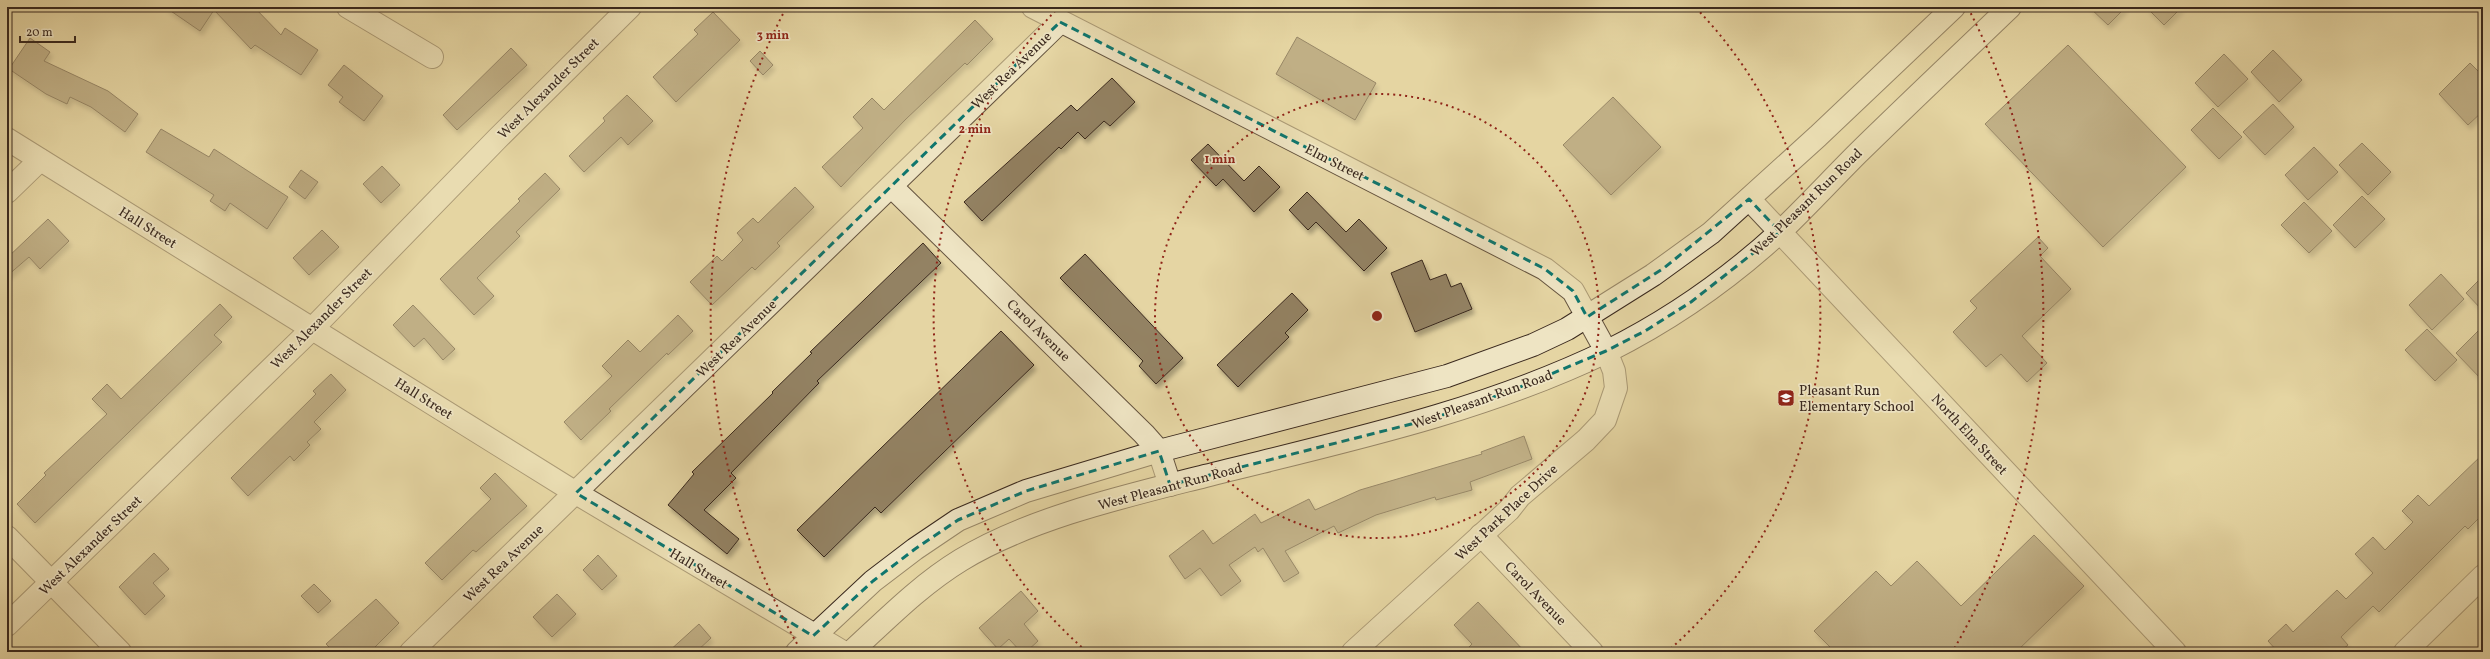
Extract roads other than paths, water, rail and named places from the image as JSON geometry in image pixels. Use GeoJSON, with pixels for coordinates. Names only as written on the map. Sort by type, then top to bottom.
{"type":"FeatureCollection","features":[{"type":"Feature","properties":{"kind":"street","name":"West Alexander Street"},"geometry":{"type":"LineString","coordinates":[[7,625],[313,328],[497,139],[630,7]]}},
{"type":"Feature","properties":{"kind":"street","name":"Elm Street"},"geometry":{"type":"LineString","coordinates":[[1033,7],[1545,269],[1573,291],[1606,352]]}},
{"type":"Feature","properties":{"kind":"street"},"geometry":{"type":"LineString","coordinates":[[797,652],[873,581],[958,520],[1026,491],[1159,451],[1446,376],[1533,346],[1588,317],[1664,268],[1711,233],[1954,7]]}},
{"type":"Feature","properties":{"kind":"street","name":"West Pleasant Run Road"},"geometry":{"type":"LineString","coordinates":[[851,652],[922,587],[960,560],[1001,538],[1057,518],[1170,485],[1431,419],[1508,392],[1606,352],[1646,331],[1691,302],[1780,232],[2010,7]]}},
{"type":"Feature","properties":{"kind":"street"},"geometry":{"type":"LineString","coordinates":[[354,10],[432,57]]}},
{"type":"Feature","properties":{"kind":"street","name":"West Rea Avenue"},"geometry":{"type":"LineString","coordinates":[[411,652],[892,187],[1060,22]]}},
{"type":"Feature","properties":{"kind":"street","name":"Hall Street"},"geometry":{"type":"LineString","coordinates":[[7,139],[576,493],[842,652]]}},
{"type":"Feature","properties":{"kind":"street"},"geometry":{"type":"LineString","coordinates":[[7,192],[40,160]]}},
{"type":"Feature","properties":{"kind":"street","name":"Carol Avenue"},"geometry":{"type":"LineString","coordinates":[[892,187],[1123,412],[1159,451],[1170,485]]}},
{"type":"Feature","properties":{"kind":"street","name":"North Elm Street"},"geometry":{"type":"LineString","coordinates":[[1749,199],[2175,652]]}},
{"type":"Feature","properties":{"kind":"street","name":"West Park Place Drive"},"geometry":{"type":"LineString","coordinates":[[1353,652],[1509,510],[1520,496],[1586,440],[1604,420],[1616,388],[1614,371],[1606,352]]}},
{"type":"Feature","properties":{"kind":"street","name":"Carol Avenue"},"geometry":{"type":"LineString","coordinates":[[1481,535],[1592,652]]}},
{"type":"Feature","properties":{"kind":"street"},"geometry":{"type":"LineString","coordinates":[[7,536],[120,652]]}},
{"type":"Feature","properties":{"kind":"street"},"geometry":{"type":"LineString","coordinates":[[2405,652],[2483,576]]}},
{"type":"Feature","properties":{"kind":"place","name":"Pleasant Run Elementary School"},"geometry":{"type":"Point","coordinates":[1786,398]}}]}
